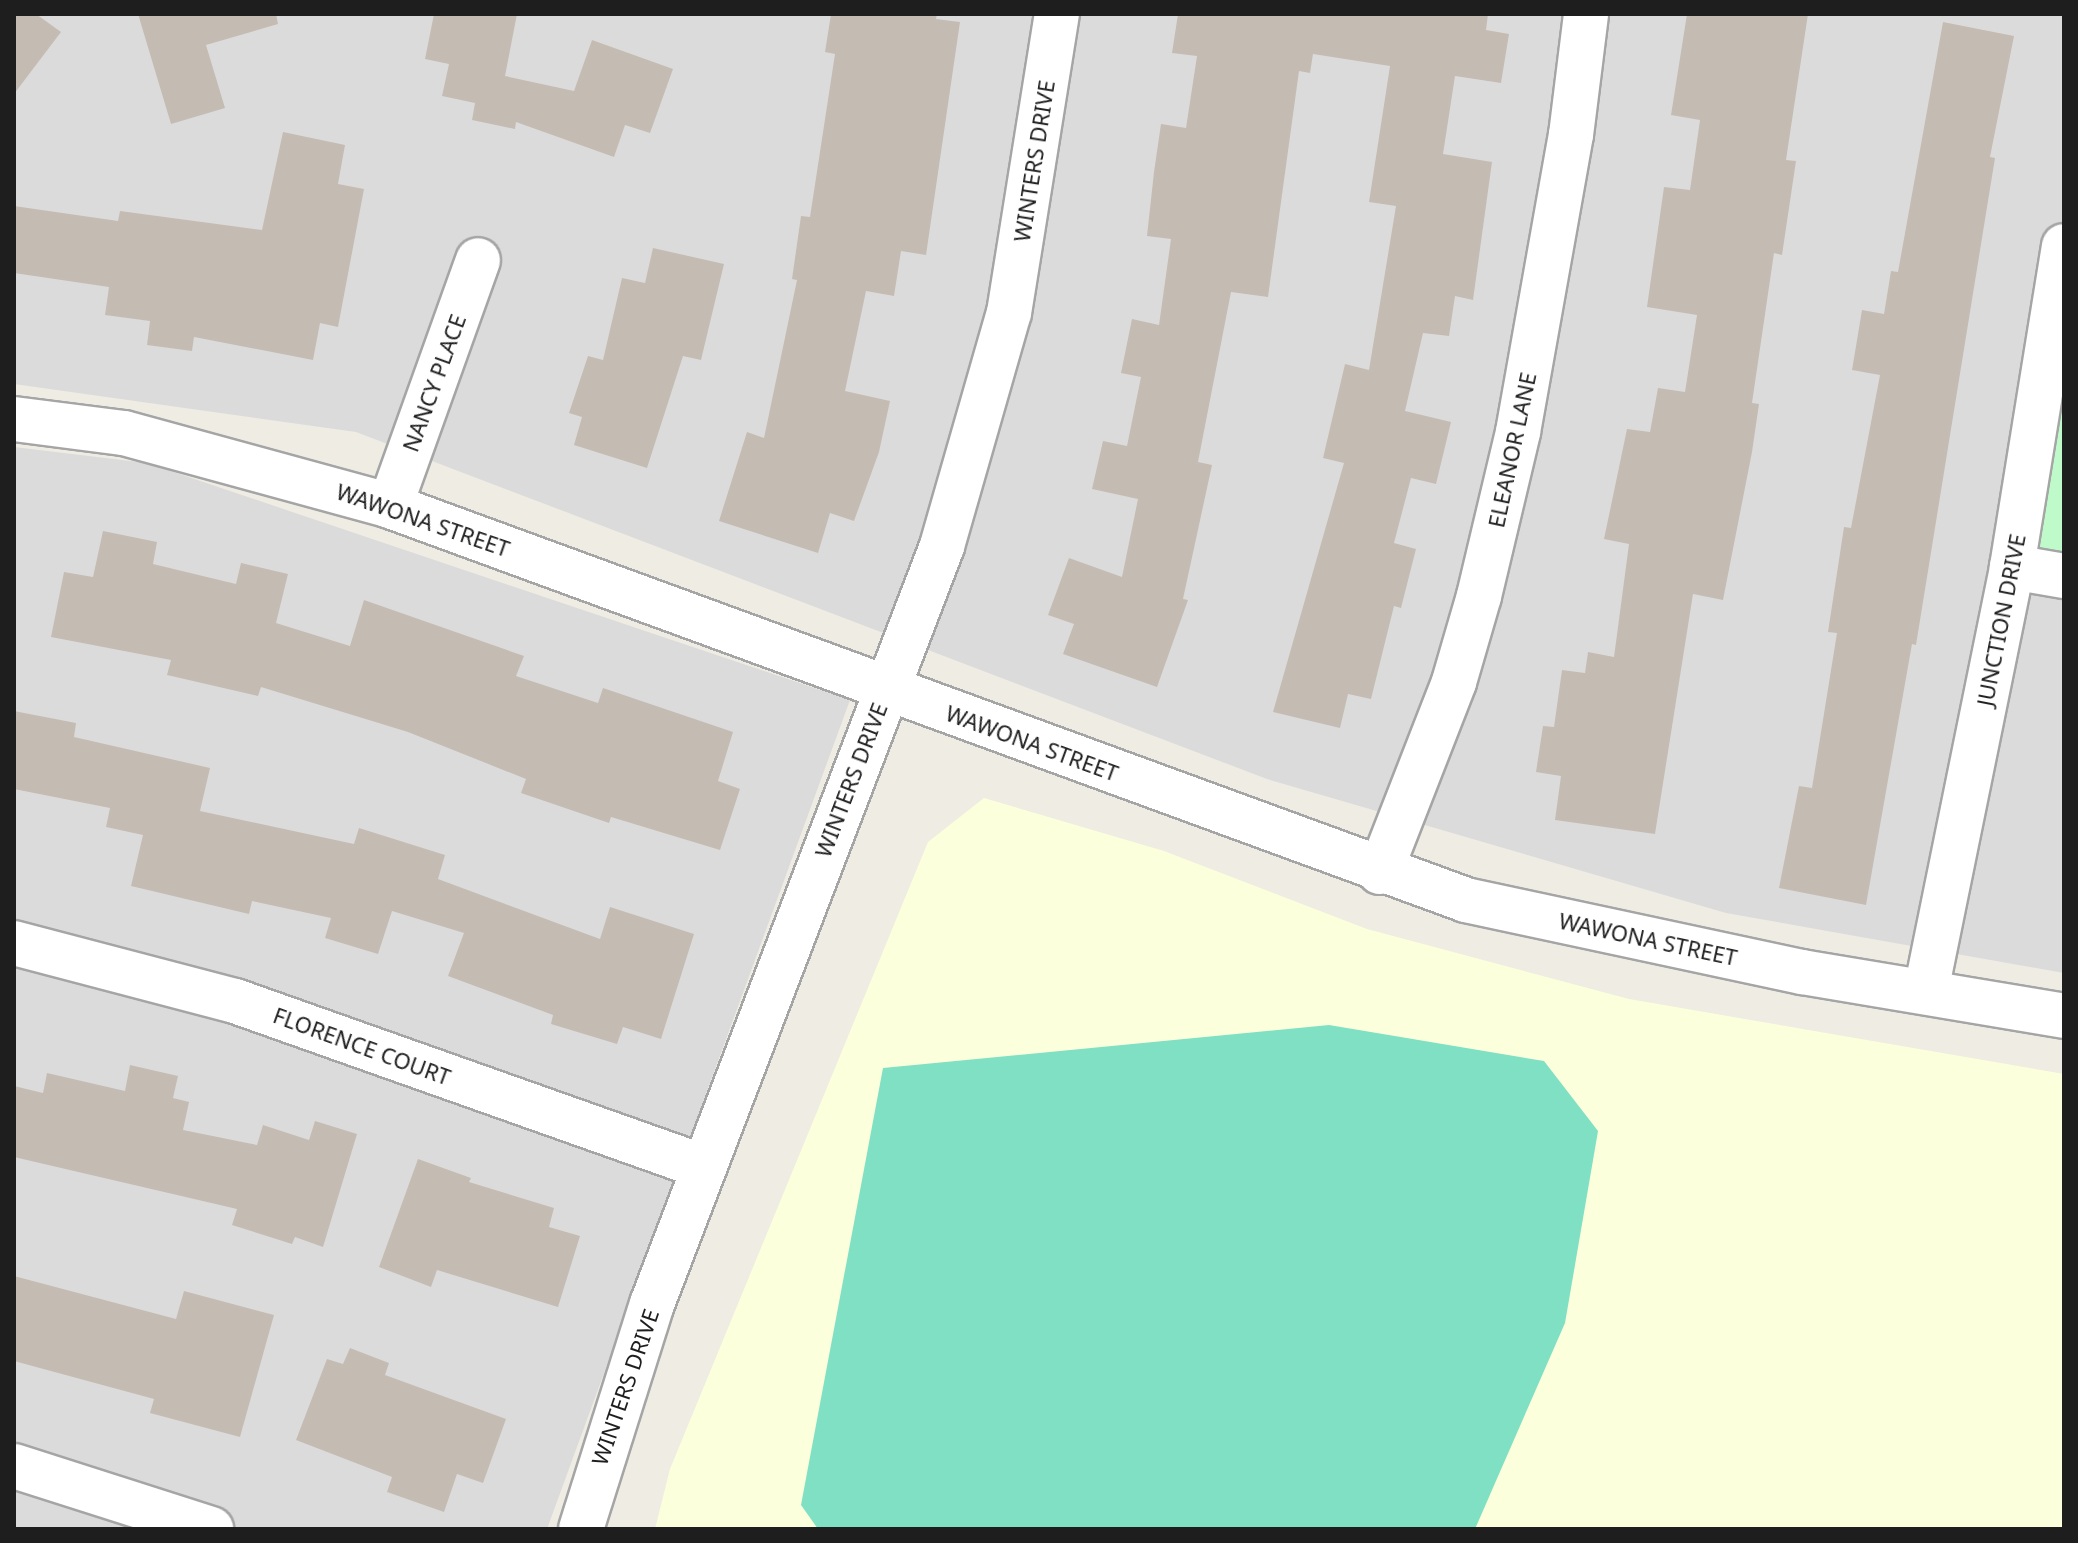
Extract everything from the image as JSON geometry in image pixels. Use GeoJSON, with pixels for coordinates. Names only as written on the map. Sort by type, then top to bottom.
{"type":"FeatureCollection","features":[{"type":"Feature","properties":{"kind":"street","name":"WINTERS DRIVE"},"geometry":{"type":"LineString","coordinates":[[581,1529],[652,1304],[942,546],[1009,313],[1057,14]]}},
{"type":"Feature","properties":{"kind":"street","name":"ELEANOR LANE"},"geometry":{"type":"LineString","coordinates":[[1380,872],[1454,682],[1479,596],[1518,432],[1571,135],[1586,14]]}},
{"type":"Feature","properties":{"kind":"street","name":"JUNCTION DRIVE"},"geometry":{"type":"LineString","coordinates":[[1926,991],[2012,567],[2064,246]]}},
{"type":"Feature","properties":{"kind":"street","name":"NANCY PLACE"},"geometry":{"type":"LineString","coordinates":[[390,506],[478,260]]}},
{"type":"Feature","properties":{"kind":"street","name":"WAWONA STREET"},"geometry":{"type":"LineString","coordinates":[[14,419],[124,433],[390,506],[1380,872],[1481,903],[1802,972],[2064,1016]]}},
{"type":"Feature","properties":{"kind":"street"},"geometry":{"type":"LineString","coordinates":[[2012,567],[2064,576]]}},
{"type":"Feature","properties":{"kind":"street","name":"FLORENCE COURT"},"geometry":{"type":"LineString","coordinates":[[14,943],[235,1001],[705,1167]]}},
{"type":"Feature","properties":{"kind":"street"},"geometry":{"type":"LineString","coordinates":[[14,1466],[211,1529]]}},
{"type":"Feature","properties":{"kind":"shaded area"},"geometry":{"type":"Polygon","coordinates":[[[14,14],[2064,14],[2064,973],[1726,913],[1267,779],[356,432],[14,384],[14,14]]]}},
{"type":"Feature","properties":{"kind":"shaded area"},"geometry":{"type":"Polygon","coordinates":[[[14,447],[147,463],[850,700],[547,1529],[14,1529],[14,447]]]}},
{"type":"Feature","properties":{"kind":"shaded area"},"geometry":{"type":"Polygon","coordinates":[[[984,798],[1164,851],[1367,929],[1629,999],[2064,1074],[2064,1529],[655,1529],[670,1469],[928,842],[984,798]]]}},
{"type":"Feature","properties":{"kind":"green space"},"geometry":{"type":"Polygon","coordinates":[[[2064,246],[2064,576],[2012,567],[2064,246]]]}},
{"type":"Feature","properties":{"kind":"green space"},"geometry":{"type":"Polygon","coordinates":[[[1329,1025],[1544,1061],[1598,1131],[1565,1323],[1475,1529],[818,1529],[801,1505],[883,1068],[1329,1025]]]}},
{"type":"Feature","properties":{"kind":"building"},"geometry":{"type":"Polygon","coordinates":[[[14,14],[36,14],[61,32],[14,94],[14,14]]]}},
{"type":"Feature","properties":{"kind":"building"},"geometry":{"type":"Polygon","coordinates":[[[138,14],[276,14],[278,24],[206,45],[225,108],[171,124],[138,14]]]}},
{"type":"Feature","properties":{"kind":"building"},"geometry":{"type":"Polygon","coordinates":[[[434,14],[517,14],[505,76],[574,91],[592,40],[673,69],[650,133],[625,125],[614,157],[516,122],[515,129],[472,120],[475,103],[442,96],[449,64],[425,59],[434,14]]]}},
{"type":"Feature","properties":{"kind":"building"},"geometry":{"type":"Polygon","coordinates":[[[831,14],[937,14],[936,19],[960,22],[926,255],[901,251],[894,296],[866,291],[845,391],[890,401],[879,452],[854,521],[830,513],[818,553],[719,521],[747,432],[764,438],[797,280],[792,279],[801,216],[810,217],[835,54],[825,52],[831,14]]]}},
{"type":"Feature","properties":{"kind":"building"},"geometry":{"type":"Polygon","coordinates":[[[1178,14],[1488,14],[1486,30],[1509,34],[1501,83],[1455,76],[1443,154],[1492,162],[1473,300],[1455,296],[1449,336],[1423,333],[1405,411],[1451,422],[1436,484],[1411,478],[1394,543],[1416,549],[1401,608],[1394,606],[1371,699],[1348,694],[1340,728],[1273,712],[1344,463],[1323,458],[1345,364],[1369,370],[1396,206],[1369,202],[1390,66],[1313,54],[1310,73],[1299,71],[1268,297],[1231,292],[1198,462],[1212,465],[1183,599],[1188,600],[1157,687],[1063,654],[1074,624],[1048,615],[1069,558],[1122,577],[1138,499],[1092,489],[1103,441],[1127,446],[1141,377],[1121,373],[1132,319],[1159,325],[1171,239],[1147,236],[1154,172],[1161,124],[1186,128],[1197,56],[1172,53],[1178,14]]]}},
{"type":"Feature","properties":{"kind":"building"},"geometry":{"type":"Polygon","coordinates":[[[1687,14],[1808,14],[1786,160],[1796,161],[1782,255],[1774,253],[1752,403],[1759,404],[1752,452],[1723,600],[1693,594],[1655,834],[1555,820],[1561,776],[1536,772],[1543,726],[1554,727],[1562,670],[1585,673],[1588,652],[1614,657],[1629,544],[1604,539],[1627,429],[1650,432],[1658,388],[1685,392],[1697,315],[1647,307],[1664,187],[1690,190],[1700,120],[1671,115],[1687,14]]]}},
{"type":"Feature","properties":{"kind":"building"},"geometry":{"type":"Polygon","coordinates":[[[1943,22],[2014,36],[1990,157],[1995,158],[1916,645],[1912,644],[1866,905],[1779,888],[1799,786],[1812,788],[1837,633],[1828,632],[1844,527],[1851,528],[1880,375],[1852,370],[1862,310],[1884,314],[1891,271],[1898,272],[1943,22]]]}},
{"type":"Feature","properties":{"kind":"building"},"geometry":{"type":"Polygon","coordinates":[[[283,132],[345,145],[338,184],[364,189],[338,327],[320,323],[313,360],[194,337],[192,351],[147,345],[150,321],[105,315],[109,287],[14,273],[14,206],[118,221],[120,211],[262,230],[283,132]]]}},
{"type":"Feature","properties":{"kind":"building"},"geometry":{"type":"Polygon","coordinates":[[[653,248],[724,264],[701,360],[683,356],[647,468],[574,445],[582,417],[569,413],[588,356],[603,360],[622,278],[645,283],[653,248]]]}},
{"type":"Feature","properties":{"kind":"building"},"geometry":{"type":"Polygon","coordinates":[[[103,531],[157,542],[153,564],[236,584],[241,563],[288,574],[276,623],[350,646],[364,600],[524,656],[516,676],[598,703],[603,688],[733,732],[718,781],[740,789],[720,850],[611,817],[609,823],[521,793],[526,779],[408,732],[261,687],[258,696],[167,675],[171,660],[51,637],[64,572],[93,577],[103,531]]]}},
{"type":"Feature","properties":{"kind":"building"},"geometry":{"type":"Polygon","coordinates":[[[14,711],[76,723],[74,737],[210,768],[200,811],[354,844],[359,828],[445,855],[438,879],[600,939],[610,907],[694,934],[661,1039],[623,1027],[617,1044],[551,1024],[553,1015],[448,976],[464,933],[392,911],[378,954],[325,938],[331,918],[252,901],[249,914],[131,886],[143,835],[106,827],[110,808],[14,789],[14,711]]]}},
{"type":"Feature","properties":{"kind":"building"},"geometry":{"type":"Polygon","coordinates":[[[130,1065],[178,1076],[173,1098],[189,1102],[183,1130],[257,1145],[263,1125],[309,1140],[315,1121],[357,1134],[323,1247],[295,1237],[292,1244],[232,1225],[237,1209],[14,1157],[14,1086],[43,1093],[47,1073],[125,1091],[130,1065]]]}},
{"type":"Feature","properties":{"kind":"building"},"geometry":{"type":"Polygon","coordinates":[[[418,1159],[471,1178],[469,1182],[554,1208],[549,1227],[580,1236],[558,1307],[437,1270],[431,1287],[379,1267],[418,1159]]]}},
{"type":"Feature","properties":{"kind":"building"},"geometry":{"type":"Polygon","coordinates":[[[14,1276],[176,1319],[184,1291],[274,1315],[240,1437],[150,1413],[154,1399],[14,1361],[14,1276]]]}},
{"type":"Feature","properties":{"kind":"building"},"geometry":{"type":"Polygon","coordinates":[[[350,1348],[389,1363],[385,1375],[506,1419],[483,1483],[457,1474],[444,1512],[387,1492],[392,1477],[296,1440],[327,1359],[343,1364],[350,1348]]]}}]}
